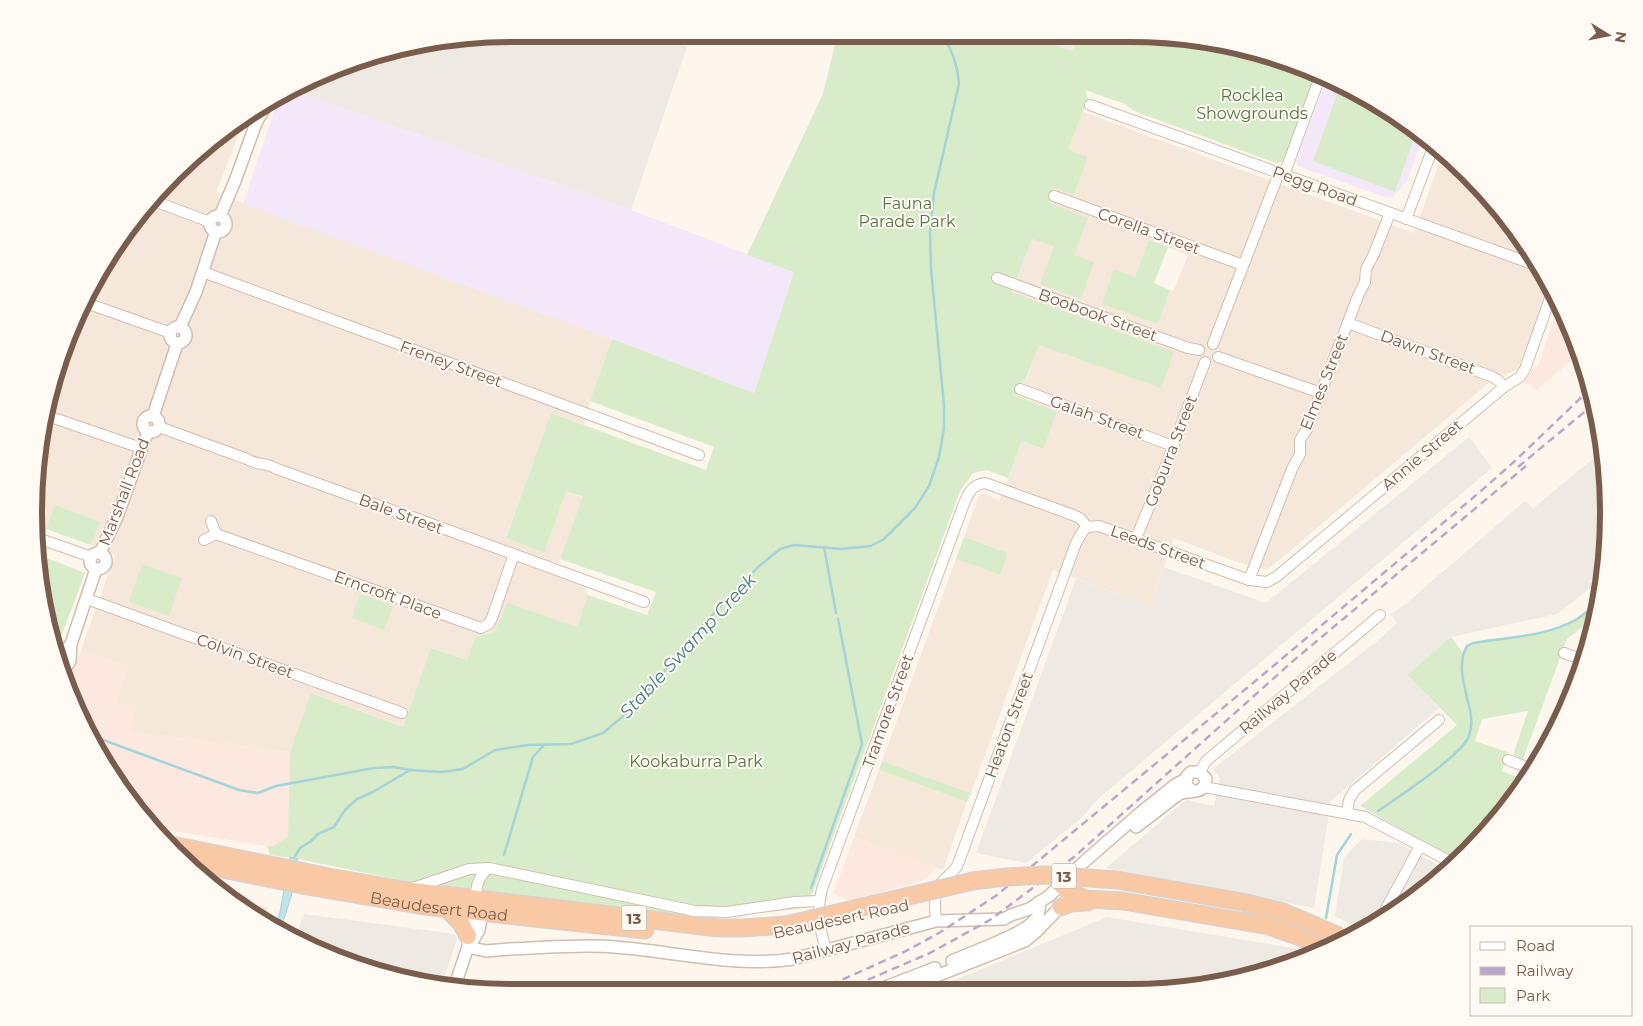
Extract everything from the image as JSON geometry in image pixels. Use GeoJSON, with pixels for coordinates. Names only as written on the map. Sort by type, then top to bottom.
{"type":"FeatureCollection","features":[{"type":"Feature","properties":{"kind":"highway","name":"Beaudesert Road"},"geometry":{"type":"LineString","coordinates":[[181,847],[272,872],[448,910],[479,906]]}},
{"type":"Feature","properties":{"kind":"highway","name":"Beaudesert Road"},"geometry":{"type":"LineString","coordinates":[[199,864],[272,872]]}},
{"type":"Feature","properties":{"kind":"highway","name":"Beaudesert Road"},"geometry":{"type":"LineString","coordinates":[[308,879],[403,890],[479,906],[718,928],[786,929],[973,881],[1045,875],[1117,880],[1242,902],[1283,912],[1334,937]]}},
{"type":"Feature","properties":{"kind":"highway"},"geometry":{"type":"LineString","coordinates":[[1069,889],[1082,898],[1123,901],[1269,926],[1316,945]]}},
{"type":"Feature","properties":{"kind":"highway"},"geometry":{"type":"LineString","coordinates":[[1069,889],[1158,903],[1162,908]]}},
{"type":"Feature","properties":{"kind":"highway"},"geometry":{"type":"LineString","coordinates":[[1062,907],[1071,903],[1095,900]]}},
{"type":"Feature","properties":{"kind":"highway"},"geometry":{"type":"LineString","coordinates":[[448,910],[461,923],[468,942]]}},
{"type":"Feature","properties":{"kind":"street"},"geometry":{"type":"LineString","coordinates":[[1213,344],[1318,82]]}},
{"type":"Feature","properties":{"kind":"street","name":"Pegg Road"},"geometry":{"type":"LineString","coordinates":[[1090,105],[1527,261]]}},
{"type":"Feature","properties":{"kind":"street"},"geometry":{"type":"LineString","coordinates":[[91,305],[175,330],[204,272],[216,223],[235,181],[259,118]]}},
{"type":"Feature","properties":{"kind":"street"},"geometry":{"type":"LineString","coordinates":[[1406,219],[1431,152]]}},
{"type":"Feature","properties":{"kind":"street","name":"Corella Street"},"geometry":{"type":"LineString","coordinates":[[1054,196],[1243,266]]}},
{"type":"Feature","properties":{"kind":"street"},"geometry":{"type":"LineString","coordinates":[[159,203],[216,223]]}},
{"type":"Feature","properties":{"kind":"street","name":"Elmes Street"},"geometry":{"type":"LineString","coordinates":[[1249,580],[1292,469],[1299,457],[1300,440],[1307,429],[1365,282],[1366,269],[1390,213]]}},
{"type":"Feature","properties":{"kind":"street","name":"Freney Street"},"geometry":{"type":"LineString","coordinates":[[204,272],[699,455]]}},
{"type":"Feature","properties":{"kind":"street","name":"Boobook Street"},"geometry":{"type":"LineString","coordinates":[[997,278],[1188,348],[1199,350]]}},
{"type":"Feature","properties":{"kind":"street","name":"Annie Street"},"geometry":{"type":"LineString","coordinates":[[1249,580],[1267,582],[1276,577],[1504,387],[1520,377],[1525,369],[1549,300]]}},
{"type":"Feature","properties":{"kind":"street","name":"Dawn Street"},"geometry":{"type":"LineString","coordinates":[[1348,323],[1493,377],[1504,387]]}},
{"type":"Feature","properties":{"kind":"street","name":"Marshall Road"},"geometry":{"type":"LineString","coordinates":[[87,599],[96,569],[102,569],[106,563],[104,556],[96,555],[116,517],[141,448],[153,429],[144,428],[143,422],[146,418],[153,416],[177,344],[182,343],[186,339],[185,330],[175,330]]}},
{"type":"Feature","properties":{"kind":"street"},"geometry":{"type":"LineString","coordinates":[[1206,344],[1213,344],[1217,348],[1218,357],[1211,363],[1205,362],[1199,356],[1199,350],[1206,344]]}},
{"type":"Feature","properties":{"kind":"street"},"geometry":{"type":"LineString","coordinates":[[1218,357],[1321,393]]}},
{"type":"Feature","properties":{"kind":"street","name":"Goburra Street"},"geometry":{"type":"LineString","coordinates":[[1136,538],[1205,362]]}},
{"type":"Feature","properties":{"kind":"street","name":"Galah Street"},"geometry":{"type":"LineString","coordinates":[[1020,388],[1173,446]]}},
{"type":"Feature","properties":{"kind":"street"},"geometry":{"type":"LineString","coordinates":[[53,418],[141,448]]}},
{"type":"Feature","properties":{"kind":"street","name":"Bale Street"},"geometry":{"type":"LineString","coordinates":[[153,429],[246,459],[255,464],[268,464],[277,469],[394,511],[402,516],[414,516],[423,522],[644,602]]}},
{"type":"Feature","properties":{"kind":"street","name":"Leeds Street"},"geometry":{"type":"LineString","coordinates":[[985,483],[1073,515],[1080,518],[1088,527],[1099,526],[1136,538],[1249,580]]}},
{"type":"Feature","properties":{"kind":"street","name":"Tramore Street"},"geometry":{"type":"LineString","coordinates":[[826,950],[820,926],[818,901],[967,495],[977,484],[985,483]]}},
{"type":"Feature","properties":{"kind":"street"},"geometry":{"type":"LineString","coordinates":[[204,540],[216,534],[211,521]]}},
{"type":"Feature","properties":{"kind":"street","name":"Heaton Street"},"geometry":{"type":"LineString","coordinates":[[936,921],[935,899],[937,890],[943,880],[954,872],[958,864],[1076,543],[1083,531],[1088,527]]}},
{"type":"Feature","properties":{"kind":"street","name":"Erncroft Place"},"geometry":{"type":"LineString","coordinates":[[216,534],[481,628],[489,624],[492,618],[514,554]]}},
{"type":"Feature","properties":{"kind":"street"},"geometry":{"type":"LineString","coordinates":[[44,540],[96,555]]}},
{"type":"Feature","properties":{"kind":"street"},"geometry":{"type":"LineString","coordinates":[[67,665],[71,658],[71,644],[87,599]]}},
{"type":"Feature","properties":{"kind":"street","name":"Colvin Street"},"geometry":{"type":"LineString","coordinates":[[87,599],[402,713]]}},
{"type":"Feature","properties":{"kind":"street","name":"Railway Parade"},"geometry":{"type":"LineString","coordinates":[[1200,772],[1206,761],[1380,615]]}},
{"type":"Feature","properties":{"kind":"street"},"geometry":{"type":"LineString","coordinates":[[64,652],[71,644]]}},
{"type":"Feature","properties":{"kind":"street"},"geometry":{"type":"LineString","coordinates":[[1564,652],[1578,658]]}},
{"type":"Feature","properties":{"kind":"street"},"geometry":{"type":"LineString","coordinates":[[1347,813],[1349,800],[1354,790],[1439,720]]}},
{"type":"Feature","properties":{"kind":"street"},"geometry":{"type":"LineString","coordinates":[[1508,760],[1526,767]]}},
{"type":"Feature","properties":{"kind":"street"},"geometry":{"type":"LineString","coordinates":[[1191,772],[1200,772],[1206,779],[1204,787],[1196,792],[1186,785],[1186,779],[1191,772]]}},
{"type":"Feature","properties":{"kind":"street","name":"Railway Parade"},"geometry":{"type":"LineString","coordinates":[[1069,889],[1085,861],[1175,784],[1186,779]]}},
{"type":"Feature","properties":{"kind":"street"},"geometry":{"type":"LineString","coordinates":[[1204,787],[1226,793],[1347,813],[1370,820],[1448,860]]}},
{"type":"Feature","properties":{"kind":"street","name":"Railway Parade"},"geometry":{"type":"LineString","coordinates":[[468,942],[496,950],[612,947],[741,962],[759,962],[793,959],[936,921],[1004,919],[1029,909],[1049,896],[1069,889],[1104,853],[1179,794],[1191,790]]}},
{"type":"Feature","properties":{"kind":"street"},"geometry":{"type":"LineString","coordinates":[[1387,906],[1420,846]]}},
{"type":"Feature","properties":{"kind":"street","name":"Beaudesert Road"},"geometry":{"type":"LineString","coordinates":[[479,906],[476,886],[480,877],[489,868]]}},
{"type":"Feature","properties":{"kind":"street","name":"Beaudesert Road"},"geometry":{"type":"LineString","coordinates":[[403,890],[469,869],[489,868],[695,911],[747,910],[795,902],[818,901]]}},
{"type":"Feature","properties":{"kind":"street"},"geometry":{"type":"LineString","coordinates":[[893,984],[1006,938],[1031,930],[1062,907],[1069,889]]}},
{"type":"Feature","properties":{"kind":"street"},"geometry":{"type":"LineString","coordinates":[[916,984],[1025,941],[1038,916],[1039,902]]}},
{"type":"Feature","properties":{"kind":"street"},"geometry":{"type":"LineString","coordinates":[[457,979],[479,906]]}},
{"type":"Feature","properties":{"kind":"street"},"geometry":{"type":"LineString","coordinates":[[1004,919],[1018,923],[1031,930]]}},
{"type":"Feature","properties":{"kind":"shaded area"},"geometry":{"type":"Polygon","coordinates":[[[513,42],[677,42],[687,47],[631,210],[301,93],[362,67],[421,52],[452,47],[513,42]]]}},
{"type":"Feature","properties":{"kind":"shaded area"},"geometry":{"type":"Polygon","coordinates":[[[1045,42],[1076,42],[1073,51],[1045,42]]]}},
{"type":"Feature","properties":{"kind":"shaded area"},"geometry":{"type":"Polygon","coordinates":[[[1324,85],[1365,106],[1421,144],[1407,181],[1392,198],[1387,198],[1298,166],[1296,161],[1324,85]]]}},
{"type":"Feature","properties":{"kind":"shaded area"},"geometry":{"type":"Polygon","coordinates":[[[301,93],[631,210],[794,272],[754,393],[243,204],[275,108],[301,93]]]}},
{"type":"Feature","properties":{"kind":"shaded area"},"geometry":{"type":"Polygon","coordinates":[[[1083,112],[1414,233],[1441,160],[1463,180],[1503,227],[1521,252],[1547,296],[1518,369],[1490,382],[1267,570],[1234,561],[1174,538],[1150,606],[1053,570],[971,793],[882,761],[956,559],[1000,575],[1008,553],[964,537],[979,495],[982,493],[1000,500],[1022,441],[1043,449],[1016,396],[1022,380],[1026,381],[1039,344],[1080,360],[1174,352],[1012,293],[1032,239],[1074,255],[1048,203],[1054,188],[1074,195],[1088,157],[1068,149],[1083,112]],[[1149,240],[1135,277],[1114,270],[1158,324],[1170,290],[1174,290],[1188,255],[1149,240]]]}},
{"type":"Feature","properties":{"kind":"shaded area"},"geometry":{"type":"Polygon","coordinates":[[[240,130],[216,193],[612,339],[590,401],[584,425],[551,413],[506,537],[544,553],[566,491],[583,498],[554,574],[585,587],[588,595],[577,627],[495,631],[475,638],[467,660],[431,648],[403,727],[312,693],[290,752],[129,731],[116,701],[128,666],[81,650],[115,555],[91,545],[100,522],[55,505],[46,529],[43,528],[42,513],[47,452],[52,421],[67,362],[91,305],[122,252],[159,203],[203,159],[240,130]]]}},
{"type":"Feature","properties":{"kind":"shaded area"},"geometry":{"type":"Polygon","coordinates":[[[1556,313],[1574,358],[1537,390],[1525,382],[1533,368],[1538,366],[1556,313]]]}},
{"type":"Feature","properties":{"kind":"shaded area"},"geometry":{"type":"Polygon","coordinates":[[[1469,437],[1492,468],[1100,797],[1080,819],[1026,863],[976,853],[1076,579],[1150,606],[1164,567],[1266,603],[1469,437]]]}},
{"type":"Feature","properties":{"kind":"shaded area"},"geometry":{"type":"Polygon","coordinates":[[[1596,456],[1600,513],[1594,585],[1557,614],[1451,637],[1407,675],[1439,708],[1331,801],[1314,908],[1106,868],[1186,800],[1214,806],[1220,778],[1213,769],[1376,642],[1397,623],[1390,614],[1403,606],[1525,501],[1533,508],[1596,456]]]}},
{"type":"Feature","properties":{"kind":"shaded area"},"geometry":{"type":"Polygon","coordinates":[[[81,650],[128,666],[116,701],[137,708],[130,731],[290,752],[288,836],[274,847],[165,830],[140,799],[106,748],[91,721],[72,676],[81,650]]]}},
{"type":"Feature","properties":{"kind":"shaded area"},"geometry":{"type":"Polygon","coordinates":[[[879,770],[967,802],[943,870],[854,837],[879,770]]]}},
{"type":"Feature","properties":{"kind":"shaded area"},"geometry":{"type":"Polygon","coordinates":[[[854,837],[937,867],[925,880],[851,901],[833,894],[854,837]]]}},
{"type":"Feature","properties":{"kind":"shaded area"},"geometry":{"type":"Polygon","coordinates":[[[1362,839],[1398,843],[1440,867],[1391,904],[1354,926],[1335,916],[1344,858],[1362,839]]]}},
{"type":"Feature","properties":{"kind":"shaded area"},"geometry":{"type":"Polygon","coordinates":[[[251,903],[268,907],[265,912],[251,903]]]}},
{"type":"Feature","properties":{"kind":"shaded area"},"geometry":{"type":"Polygon","coordinates":[[[304,914],[448,933],[455,935],[457,940],[444,978],[362,959],[333,948],[298,931],[304,914]]]}},
{"type":"Feature","properties":{"kind":"shaded area"},"geometry":{"type":"Polygon","coordinates":[[[1107,917],[1305,950],[1281,959],[1222,974],[1161,982],[1130,984],[945,984],[1107,917]]]}},
{"type":"Feature","properties":{"kind":"green space","name":"Kookaburra Park"},"geometry":{"type":"Polygon","coordinates":[[[836,42],[1045,42],[1073,51],[1076,42],[1161,44],[1222,52],[1252,59],[1281,67],[1314,80],[1285,157],[1281,162],[1276,163],[1134,111],[1125,104],[1085,90],[1088,100],[1068,149],[1088,157],[1074,195],[1054,188],[1049,203],[1088,218],[1074,255],[1094,262],[1081,299],[1040,284],[1054,247],[1032,239],[1012,292],[1174,352],[1161,388],[1039,345],[1025,381],[1022,380],[1016,396],[1057,412],[1043,449],[1022,441],[1008,478],[987,470],[973,473],[960,491],[807,908],[707,918],[405,881],[270,855],[267,846],[274,846],[288,836],[290,752],[311,693],[403,727],[431,648],[467,660],[475,638],[495,631],[507,603],[577,627],[588,595],[647,615],[656,592],[560,559],[583,497],[566,491],[544,553],[506,538],[551,413],[706,470],[714,447],[590,401],[612,339],[754,393],[794,272],[747,255],[823,94],[836,42]]]}},
{"type":"Feature","properties":{"kind":"green space"},"geometry":{"type":"Polygon","coordinates":[[[1338,91],[1391,122],[1414,139],[1395,192],[1313,161],[1338,91]]]}},
{"type":"Feature","properties":{"kind":"green space"},"geometry":{"type":"Polygon","coordinates":[[[1149,240],[1168,247],[1154,283],[1170,290],[1158,324],[1102,304],[1114,269],[1135,277],[1149,240]]]}},
{"type":"Feature","properties":{"kind":"green space"},"geometry":{"type":"Polygon","coordinates":[[[55,505],[100,522],[91,545],[46,529],[55,505]]]}},
{"type":"Feature","properties":{"kind":"green space"},"geometry":{"type":"Polygon","coordinates":[[[964,537],[1008,553],[1000,575],[956,559],[964,537]]]}},
{"type":"Feature","properties":{"kind":"green space"},"geometry":{"type":"Polygon","coordinates":[[[45,557],[85,573],[60,639],[52,605],[45,557]]]}},
{"type":"Feature","properties":{"kind":"green space"},"geometry":{"type":"Polygon","coordinates":[[[142,564],[182,578],[169,616],[129,602],[142,564]]]}},
{"type":"Feature","properties":{"kind":"green space"},"geometry":{"type":"Polygon","coordinates":[[[360,594],[393,606],[384,630],[352,618],[360,594]]]}},
{"type":"Feature","properties":{"kind":"green space"},"geometry":{"type":"Polygon","coordinates":[[[1590,609],[1587,623],[1567,639],[1523,759],[1513,755],[1528,711],[1482,719],[1475,741],[1507,752],[1502,771],[1515,776],[1511,788],[1503,799],[1484,823],[1451,857],[1360,806],[1457,725],[1407,675],[1451,637],[1463,653],[1467,646],[1473,643],[1526,636],[1553,630],[1580,617],[1590,609]]]}},
{"type":"Feature","properties":{"kind":"green space"},"geometry":{"type":"Polygon","coordinates":[[[882,761],[971,793],[967,802],[879,770],[882,761]]]}},
{"type":"Feature","properties":{"kind":"water"},"geometry":{"type":"Polygon","coordinates":[[[290,857],[298,859],[291,897],[283,923],[278,920],[290,857]]]}},
{"type":"Feature","properties":{"kind":"waterway","name":"Stable Swamp Creek"},"geometry":{"type":"LineString","coordinates":[[295,856],[300,848],[318,834],[334,827],[345,810],[357,799],[373,792],[410,770],[442,772],[463,769],[495,750],[528,745],[571,744],[603,733],[633,708],[715,612],[757,568],[780,549],[794,545],[841,549],[871,546],[884,539],[915,508],[929,486],[939,457],[944,428],[944,405],[931,269],[930,231],[934,193],[959,84],[954,59],[947,42]]}},
{"type":"Feature","properties":{"kind":"waterway"},"geometry":{"type":"LineString","coordinates":[[824,547],[836,613]]}},
{"type":"Feature","properties":{"kind":"waterway"},"geometry":{"type":"LineString","coordinates":[[1378,811],[1442,765],[1464,744],[1469,736],[1471,714],[1463,681],[1462,666],[1462,659],[1467,646],[1473,643],[1526,636],[1553,630],[1577,619],[1590,609]]}},
{"type":"Feature","properties":{"kind":"waterway"},"geometry":{"type":"LineString","coordinates":[[811,888],[862,744],[838,619]]}},
{"type":"Feature","properties":{"kind":"waterway"},"geometry":{"type":"LineString","coordinates":[[101,739],[239,790],[258,793],[276,786],[374,768],[394,767],[410,770]]}},
{"type":"Feature","properties":{"kind":"waterway"},"geometry":{"type":"LineString","coordinates":[[504,855],[533,757],[544,745]]}},
{"type":"Feature","properties":{"kind":"waterway"},"geometry":{"type":"LineString","coordinates":[[1326,918],[1337,855],[1351,834]]}},
{"type":"Feature","properties":{"kind":"railway"},"geometry":{"type":"LineString","coordinates":[[832,984],[904,952],[939,933],[997,895],[1481,491],[1585,394]]}},
{"type":"Feature","properties":{"kind":"railway"},"geometry":{"type":"LineString","coordinates":[[1518,467],[1588,409]]}},
{"type":"Feature","properties":{"kind":"railway"},"geometry":{"type":"LineString","coordinates":[[858,984],[930,953],[990,920],[1074,857],[1293,661],[1526,466]]}},
{"type":"Feature","properties":{"kind":"park label","name":"Rocklea Showgrounds"},"geometry":{"type":"Point","coordinates":[1252,104]}},
{"type":"Feature","properties":{"kind":"park label","name":"Fauna Parade Park"},"geometry":{"type":"Point","coordinates":[907,212]}}]}
